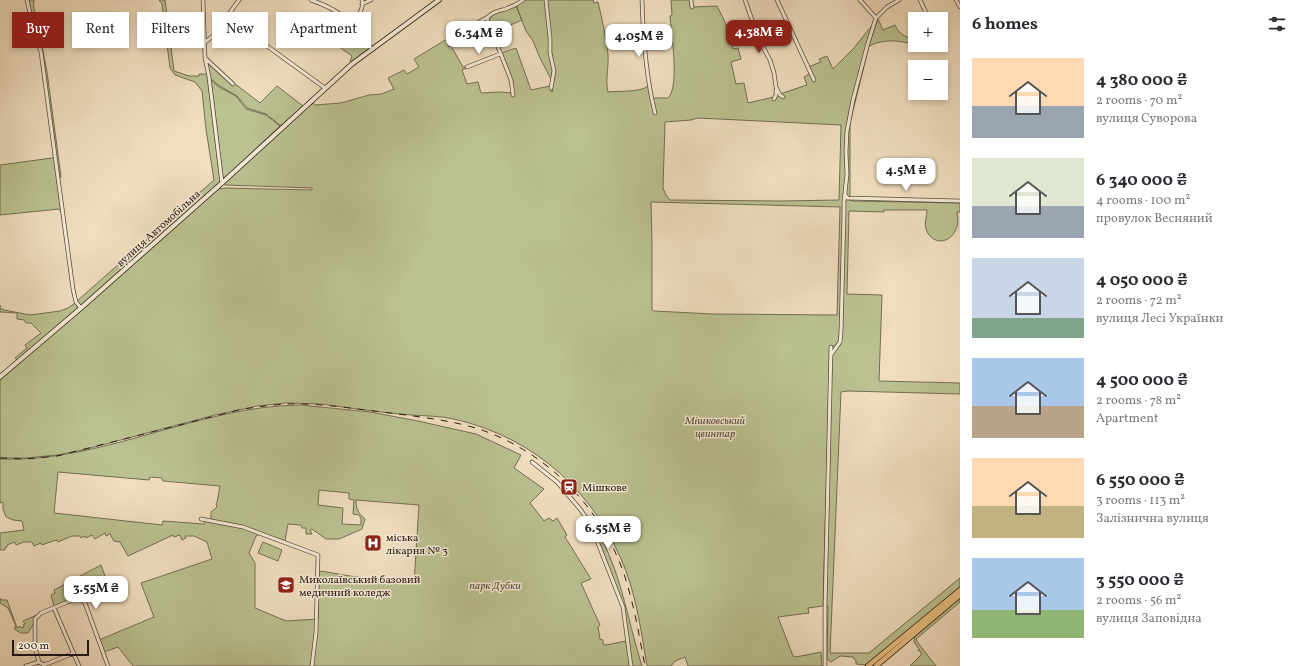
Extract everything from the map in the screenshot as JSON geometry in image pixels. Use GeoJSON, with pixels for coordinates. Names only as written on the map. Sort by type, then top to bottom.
{"type":"FeatureCollection","features":[{"type":"Feature","properties":{"kind":"main road"},"geometry":{"type":"LineString","coordinates":[[868,666],[960,590]]}},
{"type":"Feature","properties":{"kind":"main road"},"geometry":{"type":"LineString","coordinates":[[876,666],[960,595]]}},
{"type":"Feature","properties":{"kind":"street"},"geometry":{"type":"LineString","coordinates":[[27,0],[33,28],[41,52],[73,289],[76,302],[81,308]]}},
{"type":"Feature","properties":{"kind":"street"},"geometry":{"type":"LineString","coordinates":[[203,0],[203,12]]}},
{"type":"Feature","properties":{"kind":"street"},"geometry":{"type":"LineString","coordinates":[[220,185],[209,76],[205,58],[204,43],[211,37],[239,0]]}},
{"type":"Feature","properties":{"kind":"street"},"geometry":{"type":"LineString","coordinates":[[311,0],[335,12]]}},
{"type":"Feature","properties":{"kind":"street"},"geometry":{"type":"LineString","coordinates":[[360,12],[362,10],[362,2],[371,0]]}},
{"type":"Feature","properties":{"kind":"street","name":"вулиця Автомобільна"},"geometry":{"type":"LineString","coordinates":[[0,377],[81,308],[220,185],[352,64],[440,0]]}},
{"type":"Feature","properties":{"kind":"street"},"geometry":{"type":"LineString","coordinates":[[450,45],[468,33],[479,22],[500,10],[508,8],[523,0]]}},
{"type":"Feature","properties":{"kind":"street"},"geometry":{"type":"LineString","coordinates":[[546,0],[550,53],[554,67],[551,88]]}},
{"type":"Feature","properties":{"kind":"street"},"geometry":{"type":"LineString","coordinates":[[642,0],[645,45],[655,113]]}},
{"type":"Feature","properties":{"kind":"street"},"geometry":{"type":"LineString","coordinates":[[692,0],[692,8]]}},
{"type":"Feature","properties":{"kind":"street"},"geometry":{"type":"LineString","coordinates":[[745,0],[759,40],[770,60],[774,73],[776,87],[776,95],[774,99]]}},
{"type":"Feature","properties":{"kind":"street"},"geometry":{"type":"LineString","coordinates":[[777,0],[814,80]]}},
{"type":"Feature","properties":{"kind":"street"},"geometry":{"type":"LineString","coordinates":[[860,0],[876,18]]}},
{"type":"Feature","properties":{"kind":"street"},"geometry":{"type":"LineString","coordinates":[[831,355],[840,342],[841,332],[848,122],[866,50],[876,18],[887,7],[899,0]]}},
{"type":"Feature","properties":{"kind":"street"},"geometry":{"type":"LineString","coordinates":[[920,0],[926,12]]}},
{"type":"Feature","properties":{"kind":"street"},"geometry":{"type":"LineString","coordinates":[[956,0],[960,7]]}},
{"type":"Feature","properties":{"kind":"street"},"geometry":{"type":"LineString","coordinates":[[488,17],[488,21],[500,54],[511,80],[513,95]]}},
{"type":"Feature","properties":{"kind":"street"},"geometry":{"type":"LineString","coordinates":[[204,35],[211,37]]}},
{"type":"Feature","properties":{"kind":"street"},"geometry":{"type":"LineString","coordinates":[[268,48],[325,88]]}},
{"type":"Feature","properties":{"kind":"street"},"geometry":{"type":"LineString","coordinates":[[467,67],[500,54]]}},
{"type":"Feature","properties":{"kind":"street"},"geometry":{"type":"LineString","coordinates":[[205,58],[233,84]]}},
{"type":"Feature","properties":{"kind":"street"},"geometry":{"type":"LineString","coordinates":[[776,87],[780,95],[784,97]]}},
{"type":"Feature","properties":{"kind":"street"},"geometry":{"type":"LineString","coordinates":[[846,198],[960,201]]}},
{"type":"Feature","properties":{"kind":"street"},"geometry":{"type":"LineString","coordinates":[[825,666],[831,347]]}},
{"type":"Feature","properties":{"kind":"street"},"geometry":{"type":"LineString","coordinates":[[532,462],[557,482],[590,523],[623,608],[631,666]]}},
{"type":"Feature","properties":{"kind":"street"},"geometry":{"type":"LineString","coordinates":[[200,519],[243,527],[318,555],[316,632],[312,666]]}},
{"type":"Feature","properties":{"kind":"street"},"geometry":{"type":"LineString","coordinates":[[74,653],[44,665],[39,662],[35,647],[36,620],[41,613],[75,599],[80,599],[84,601],[108,666]]}},
{"type":"Feature","properties":{"kind":"street"},"geometry":{"type":"LineString","coordinates":[[54,608],[79,666]]}},
{"type":"Feature","properties":{"kind":"street"},"geometry":{"type":"LineString","coordinates":[[26,666],[39,662]]}},
{"type":"Feature","properties":{"kind":"green space"},"geometry":{"type":"Polygon","coordinates":[[[28,0],[34,0],[35,12],[31,12],[28,0]]]}},
{"type":"Feature","properties":{"kind":"green space"},"geometry":{"type":"Polygon","coordinates":[[[159,0],[165,0],[167,12],[163,12],[162,4],[159,0]]]}},
{"type":"Feature","properties":{"kind":"green space"},"geometry":{"type":"Polygon","coordinates":[[[524,0],[546,0],[553,67],[551,79],[533,41],[526,31],[517,8],[517,6],[524,0]]]}},
{"type":"Feature","properties":{"kind":"green space","name":"Мішковський цвинтар"},"geometry":{"type":"Polygon","coordinates":[[[546,0],[593,0],[594,3],[598,2],[608,54],[608,92],[638,90],[651,85],[652,98],[668,98],[672,92],[674,83],[674,59],[670,16],[672,15],[671,0],[692,0],[693,7],[717,6],[725,22],[733,49],[738,48],[741,59],[731,62],[736,84],[744,83],[748,103],[774,97],[776,87],[780,94],[807,85],[804,77],[811,73],[808,67],[821,62],[819,59],[827,56],[833,69],[853,49],[874,23],[849,112],[846,131],[847,165],[841,273],[840,333],[838,342],[835,346],[830,346],[823,606],[808,608],[809,613],[778,617],[793,656],[796,657],[821,652],[822,666],[688,666],[685,657],[675,661],[671,666],[647,666],[641,630],[630,582],[613,543],[598,517],[580,494],[560,473],[537,455],[511,440],[484,428],[454,419],[389,413],[321,404],[286,403],[257,406],[215,415],[83,450],[57,455],[26,458],[0,458],[0,379],[218,189],[312,190],[312,188],[223,184],[312,102],[315,105],[341,103],[369,95],[382,94],[394,89],[388,78],[404,70],[407,74],[419,67],[414,59],[447,39],[463,67],[467,67],[462,70],[467,84],[478,82],[481,93],[511,93],[513,91],[501,53],[516,48],[531,90],[550,86],[551,92],[553,91],[551,88],[554,76],[546,0]],[[698,118],[665,122],[663,188],[670,200],[839,200],[841,125],[698,118]],[[651,202],[652,310],[713,314],[837,315],[840,207],[651,202]]]}},
{"type":"Feature","properties":{"kind":"green space"},"geometry":{"type":"Polygon","coordinates":[[[516,5],[522,20],[506,27],[509,31],[494,36],[488,21],[490,16],[516,5]]]}},
{"type":"Feature","properties":{"kind":"green space"},"geometry":{"type":"Polygon","coordinates":[[[878,19],[883,30],[895,25],[903,35],[908,38],[908,43],[886,41],[869,46],[850,123],[850,196],[852,198],[848,198],[846,193],[848,122],[863,62],[878,19]]]}},
{"type":"Feature","properties":{"kind":"green space"},"geometry":{"type":"Polygon","coordinates":[[[41,48],[42,48],[47,72],[61,177],[59,179],[41,48]]]}},
{"type":"Feature","properties":{"kind":"green space"},"geometry":{"type":"Polygon","coordinates":[[[168,48],[171,48],[174,71],[189,76],[207,74],[220,181],[219,184],[80,306],[77,301],[214,180],[202,91],[195,82],[175,75],[170,68],[168,48]]]}},
{"type":"Feature","properties":{"kind":"green space"},"geometry":{"type":"Polygon","coordinates":[[[341,48],[370,48],[352,63],[350,61],[352,56],[341,48]]]}},
{"type":"Feature","properties":{"kind":"green space"},"geometry":{"type":"Polygon","coordinates":[[[206,60],[260,103],[277,86],[303,106],[282,125],[280,125],[266,114],[247,108],[237,96],[218,85],[210,78],[206,60]]]}},
{"type":"Feature","properties":{"kind":"green space"},"geometry":{"type":"Polygon","coordinates":[[[211,80],[219,87],[236,96],[246,109],[266,115],[280,126],[224,179],[223,178],[211,80]]]}},
{"type":"Feature","properties":{"kind":"green space"},"geometry":{"type":"Polygon","coordinates":[[[54,156],[61,212],[59,209],[0,215],[0,165],[52,158],[54,156]]]}},
{"type":"Feature","properties":{"kind":"green space"},"geometry":{"type":"Polygon","coordinates":[[[845,199],[854,201],[960,203],[960,212],[957,212],[958,222],[956,229],[952,236],[948,239],[940,241],[932,238],[928,234],[925,227],[927,210],[884,210],[884,212],[849,211],[847,294],[882,295],[879,381],[960,383],[960,394],[841,392],[830,653],[869,653],[960,578],[960,589],[865,665],[856,664],[853,657],[840,656],[831,662],[827,659],[828,606],[826,605],[832,356],[841,342],[845,199]]]}},
{"type":"Feature","properties":{"kind":"green space"},"geometry":{"type":"Polygon","coordinates":[[[75,303],[79,308],[17,360],[15,358],[27,348],[25,345],[41,333],[31,323],[26,323],[24,320],[17,319],[17,313],[0,312],[0,308],[30,315],[60,311],[75,303]]]}},
{"type":"Feature","properties":{"kind":"green space","name":"парк Дубки"},"geometry":{"type":"Polygon","coordinates":[[[300,405],[370,412],[476,434],[521,455],[514,468],[544,489],[530,503],[544,521],[549,518],[553,521],[557,518],[567,535],[565,537],[591,579],[581,583],[600,625],[598,627],[600,639],[603,640],[603,644],[606,645],[626,641],[630,666],[133,666],[118,647],[104,652],[99,640],[154,617],[141,583],[212,559],[207,542],[194,536],[185,536],[186,538],[182,540],[180,535],[174,537],[173,535],[128,556],[120,542],[114,541],[110,534],[106,536],[105,533],[95,539],[92,535],[86,538],[85,536],[81,538],[80,536],[72,536],[58,542],[57,540],[34,546],[32,542],[24,542],[16,545],[15,542],[7,545],[5,550],[0,550],[0,533],[24,530],[22,521],[13,520],[6,517],[3,509],[3,502],[0,503],[0,459],[38,458],[76,452],[113,444],[224,414],[262,408],[300,405]],[[58,472],[54,513],[162,525],[163,521],[204,524],[205,521],[242,528],[260,534],[256,536],[249,553],[255,563],[255,608],[286,621],[318,619],[319,573],[321,571],[414,584],[419,505],[356,500],[358,511],[365,519],[362,529],[339,539],[326,539],[312,529],[310,530],[312,534],[306,534],[306,528],[302,528],[301,525],[288,524],[285,541],[243,526],[211,520],[211,512],[217,507],[216,504],[220,486],[163,481],[162,478],[150,477],[149,480],[58,472]],[[319,490],[318,505],[343,508],[342,524],[361,525],[361,518],[359,515],[353,514],[354,500],[349,499],[349,493],[319,490]]]}},
{"type":"Feature","properties":{"kind":"green space"},"geometry":{"type":"Polygon","coordinates":[[[591,521],[601,538],[616,573],[642,666],[632,666],[624,610],[590,522],[591,521]]]}},
{"type":"Feature","properties":{"kind":"green space"},"geometry":{"type":"Polygon","coordinates":[[[263,542],[282,550],[278,561],[258,553],[263,542]]]}},
{"type":"Feature","properties":{"kind":"green space"},"geometry":{"type":"Polygon","coordinates":[[[101,565],[108,584],[112,583],[113,585],[54,606],[51,595],[55,593],[54,590],[101,565]]]}},
{"type":"Feature","properties":{"kind":"green space"},"geometry":{"type":"Polygon","coordinates":[[[960,597],[960,602],[916,639],[936,666],[910,666],[922,654],[919,650],[918,651],[919,649],[914,642],[915,635],[960,597]]]}},
{"type":"Feature","properties":{"kind":"green space"},"geometry":{"type":"Polygon","coordinates":[[[0,598],[1,600],[7,600],[17,628],[20,626],[21,628],[24,627],[23,625],[25,624],[23,621],[39,614],[28,633],[21,633],[14,629],[16,626],[8,608],[0,603],[0,598]]]}},
{"type":"Feature","properties":{"kind":"railway"},"geometry":{"type":"LineString","coordinates":[[0,458],[26,459],[57,456],[239,410],[287,404],[326,405],[351,408],[446,421],[479,429],[504,439],[549,467],[586,505],[601,526],[614,549],[628,585],[645,666]]}},
{"type":"Feature","properties":{"kind":"place","name":"Мішкове"},"geometry":{"type":"Point","coordinates":[569,487]}},
{"type":"Feature","properties":{"kind":"place","name":"міська лікарня № 3"},"geometry":{"type":"Point","coordinates":[373,543]}},
{"type":"Feature","properties":{"kind":"place","name":"Миколаївський базовий медичний коледж"},"geometry":{"type":"Point","coordinates":[286,585]}}]}
